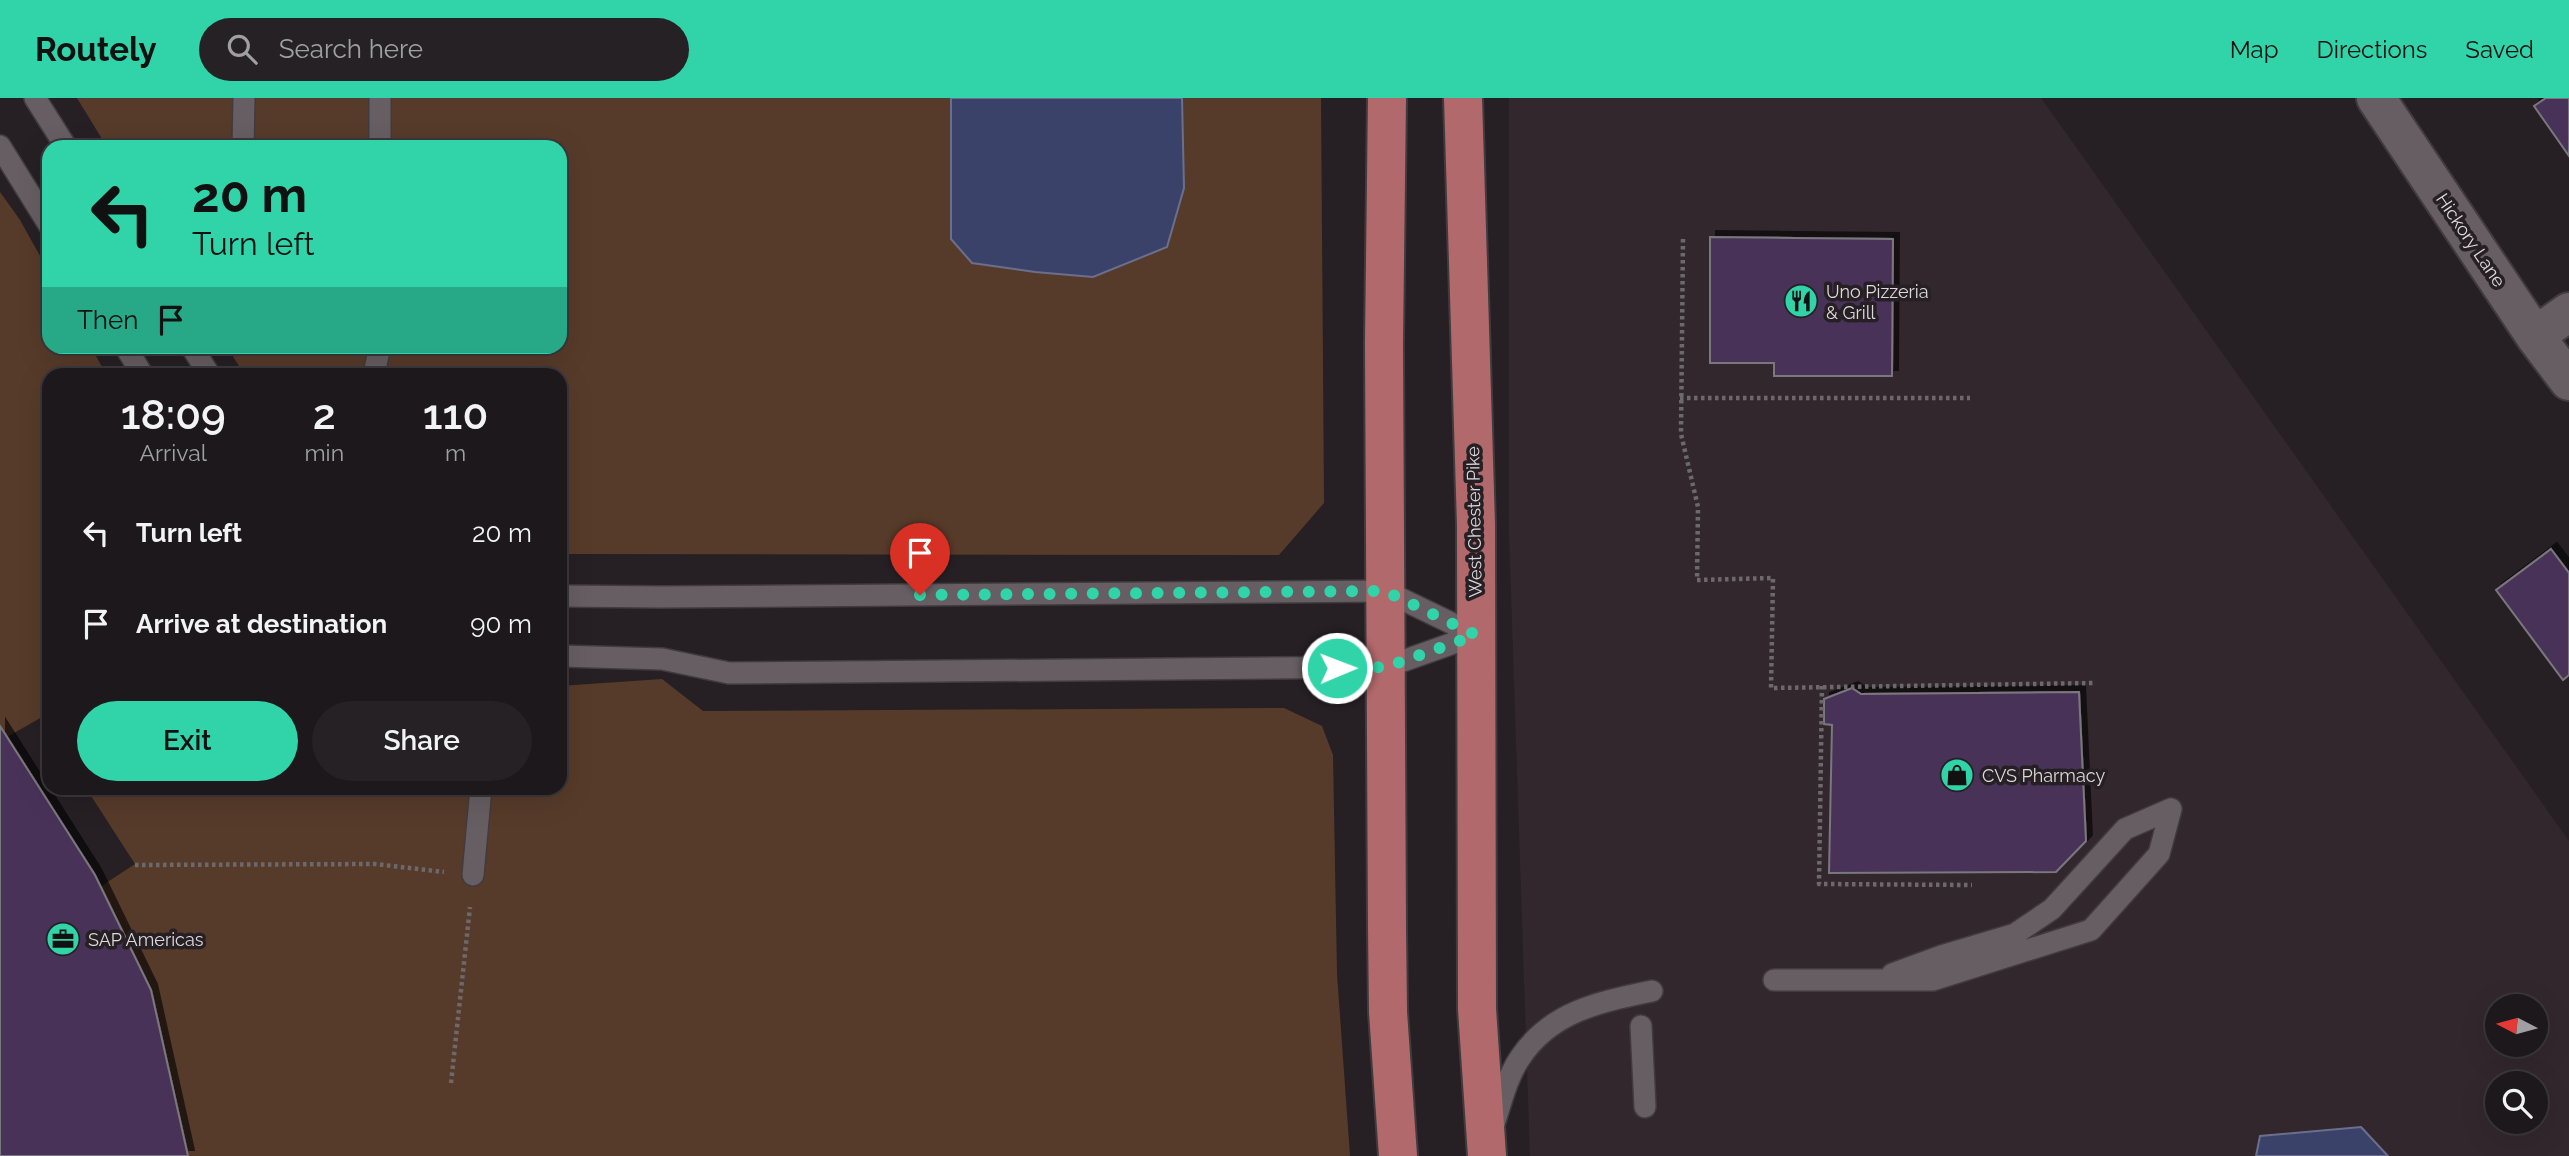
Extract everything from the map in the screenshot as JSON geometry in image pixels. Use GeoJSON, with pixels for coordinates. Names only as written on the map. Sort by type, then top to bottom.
{"type":"FeatureCollection","features":[{"type":"Feature","properties":{"kind":"highway"},"geometry":{"type":"LineString","coordinates":[[1387,98],[1384,343],[1388,1012],[1398,1156]]}},
{"type":"Feature","properties":{"kind":"highway","name":"West Chester Pike"},"geometry":{"type":"LineString","coordinates":[[1463,98],[1476,525],[1477,1009],[1486,1153]]}},
{"type":"Feature","properties":{"kind":"street","name":"Hickory Lane"},"geometry":{"type":"LineString","coordinates":[[2376,98],[2535,336],[2569,381]]}},
{"type":"Feature","properties":{"kind":"street"},"geometry":{"type":"LineString","coordinates":[[2535,336],[2569,312]]}},
{"type":"Feature","properties":{"kind":"lane"},"geometry":{"type":"LineString","coordinates":[[35,98],[62,140]]}},
{"type":"Feature","properties":{"kind":"lane"},"geometry":{"type":"LineString","coordinates":[[243,140],[244,98]]}},
{"type":"Feature","properties":{"kind":"lane"},"geometry":{"type":"LineString","coordinates":[[380,98],[380,140]]}},
{"type":"Feature","properties":{"kind":"lane"},"geometry":{"type":"LineString","coordinates":[[0,146],[42,214]]}},
{"type":"Feature","properties":{"kind":"lane"},"geometry":{"type":"LineString","coordinates":[[567,596],[1385,591],[1476,635]]}},
{"type":"Feature","properties":{"kind":"lane"},"geometry":{"type":"LineString","coordinates":[[567,656],[662,659],[729,673],[1386,667],[1476,635]]}},
{"type":"Feature","properties":{"kind":"lane"},"geometry":{"type":"LineString","coordinates":[[473,875],[480,795]]}},
{"type":"Feature","properties":{"kind":"lane"},"geometry":{"type":"LineString","coordinates":[[1774,980],[1933,980],[2091,930],[2159,854],[2171,809],[2125,829],[2052,909],[2015,934],[1941,956],[1880,979]]}},
{"type":"Feature","properties":{"kind":"lane"},"geometry":{"type":"LineString","coordinates":[[1486,1153],[1503,1098],[1519,1059],[1543,1030],[1584,1007],[1652,991]]}},
{"type":"Feature","properties":{"kind":"lane"},"geometry":{"type":"LineString","coordinates":[[1641,1026],[1645,1107]]}},
{"type":"Feature","properties":{"kind":"path"},"geometry":{"type":"LineString","coordinates":[[1682,239],[1681,434],[1698,507],[1697,580],[1773,578],[1771,688],[2094,683]]}},
{"type":"Feature","properties":{"kind":"path"},"geometry":{"type":"LineString","coordinates":[[1680,398],[1970,398]]}},
{"type":"Feature","properties":{"kind":"path"},"geometry":{"type":"LineString","coordinates":[[1822,686],[1819,884],[1972,885]]}},
{"type":"Feature","properties":{"kind":"path"},"geometry":{"type":"LineString","coordinates":[[135,865],[375,864],[473,875],[451,1083]]}},
{"type":"Feature","properties":{"kind":"shaded area"},"geometry":{"type":"Polygon","coordinates":[[[77,98],[1321,98],[1324,503],[1279,555],[567,554],[567,368],[240,368],[231,354],[567,354],[567,140],[103,140],[77,98]]]}},
{"type":"Feature","properties":{"kind":"shaded area"},"geometry":{"type":"Polygon","coordinates":[[[1509,98],[2041,98],[2569,841],[2569,1156],[1530,1156],[1509,531],[1509,98]]]}},
{"type":"Feature","properties":{"kind":"shaded area"},"geometry":{"type":"Polygon","coordinates":[[[0,192],[20,220],[42,259],[42,354],[95,354],[103,368],[42,368],[42,717],[7,737],[0,726],[0,192]]]}},
{"type":"Feature","properties":{"kind":"shaded area"},"geometry":{"type":"Polygon","coordinates":[[[662,679],[703,711],[1284,708],[1322,726],[1333,755],[1337,974],[1350,1156],[188,1156],[151,990],[100,887],[135,864],[91,795],[567,795],[567,686],[662,679]]]}},
{"type":"Feature","properties":{"kind":"water"},"geometry":{"type":"Polygon","coordinates":[[[951,98],[1182,98],[1184,188],[1167,247],[1093,277],[972,263],[951,239],[951,98]]]}},
{"type":"Feature","properties":{"kind":"water"},"geometry":{"type":"Polygon","coordinates":[[[2361,1127],[2388,1156],[2256,1156],[2260,1136],[2361,1127]]]}},
{"type":"Feature","properties":{"kind":"building"},"geometry":{"type":"Polygon","coordinates":[[[2546,98],[2569,98],[2569,156],[2534,106],[2546,98]]]}},
{"type":"Feature","properties":{"kind":"building","name":"Uno Pizzeria & Grill"},"geometry":{"type":"Polygon","coordinates":[[[1710,237],[1893,239],[1892,376],[1774,376],[1774,363],[1710,363],[1710,237]]]}},
{"type":"Feature","properties":{"kind":"building"},"geometry":{"type":"Polygon","coordinates":[[[2551,549],[2569,573],[2569,675],[2563,680],[2496,590],[2551,549]]]}},
{"type":"Feature","properties":{"kind":"building","name":"CVS Pharmacy"},"geometry":{"type":"Polygon","coordinates":[[[1852,688],[1861,694],[2079,692],[2086,841],[2056,872],[1829,873],[1832,725],[1824,724],[1824,699],[1852,688]]]}},
{"type":"Feature","properties":{"kind":"building","name":"SAP Americas"},"geometry":{"type":"Polygon","coordinates":[[[0,726],[95,875],[151,990],[188,1156],[0,1156],[0,726]]]}},
{"type":"Feature","properties":{"kind":"place","name":"Uno Pizzeria & Grill"},"geometry":{"type":"Point","coordinates":[1801,301]}},
{"type":"Feature","properties":{"kind":"place","name":"CVS Pharmacy"},"geometry":{"type":"Point","coordinates":[1957,775]}},
{"type":"Feature","properties":{"kind":"place","name":"SAP Americas"},"geometry":{"type":"Point","coordinates":[63,939]}},
{"type":"Feature","properties":{"kind":"route"},"geometry":{"type":"LineString","coordinates":[[920,595],[1385,591],[1476,635],[1386,667],[1337,668]]}}]}
